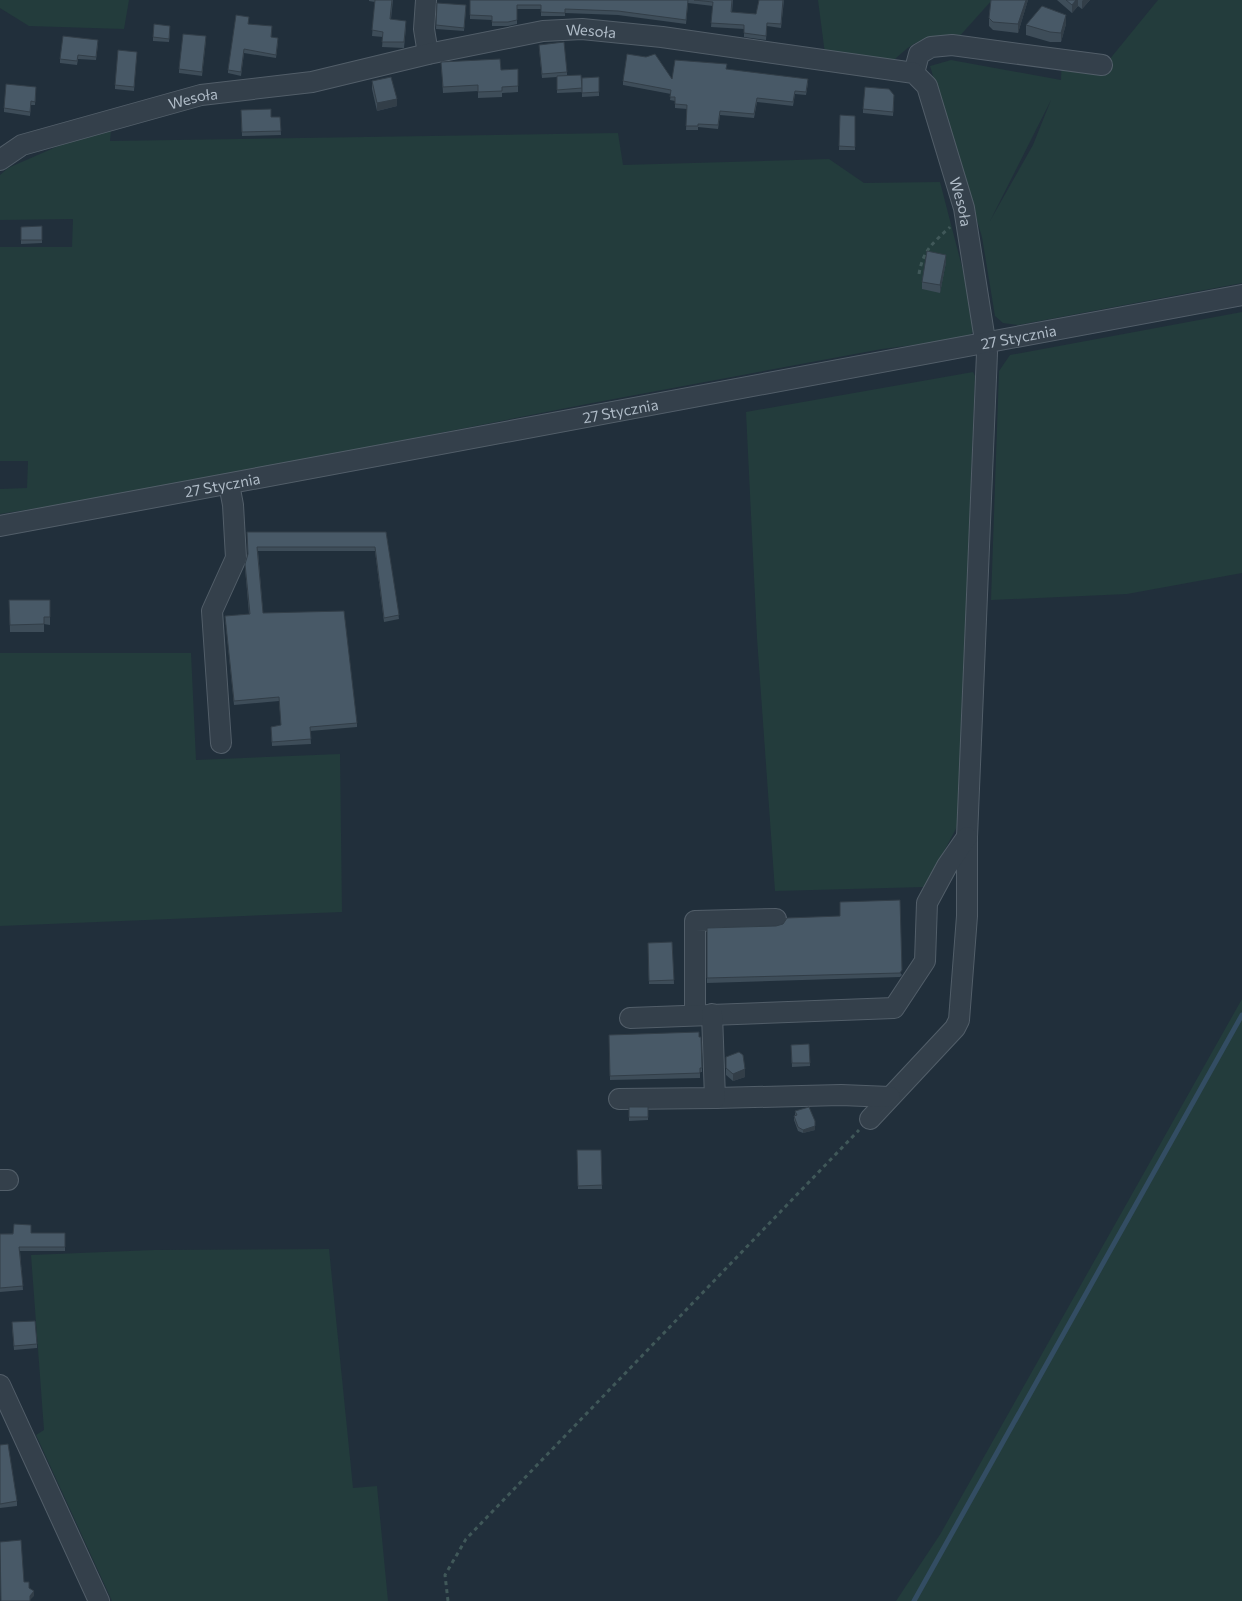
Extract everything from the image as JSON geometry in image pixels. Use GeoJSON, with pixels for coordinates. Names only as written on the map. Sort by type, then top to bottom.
{"type":"FeatureCollection","features":[{"type":"Feature","properties":{"kind":"street"},"geometry":{"type":"LineString","coordinates":[[426,0],[424,29],[428,54]]}},
{"type":"Feature","properties":{"kind":"street","name":"Wesoła"},"geometry":{"type":"LineString","coordinates":[[0,160],[22,145],[201,95],[312,82],[428,54],[544,31],[582,29],[662,37],[914,73],[927,86],[966,218],[986,344],[967,837],[968,916],[959,1020],[955,1028],[870,1119]]}},
{"type":"Feature","properties":{"kind":"street"},"geometry":{"type":"LineString","coordinates":[[914,73],[919,54],[931,47],[952,46],[1102,65]]}},
{"type":"Feature","properties":{"kind":"street","name":"27 Stycznia"},"geometry":{"type":"LineString","coordinates":[[0,526],[1242,295]]}},
{"type":"Feature","properties":{"kind":"street"},"geometry":{"type":"LineString","coordinates":[[221,743],[212,611],[236,558],[234,513],[229,484]]}},
{"type":"Feature","properties":{"kind":"street"},"geometry":{"type":"LineString","coordinates":[[630,1018],[894,1008],[925,961],[927,903],[947,866],[967,837]]}},
{"type":"Feature","properties":{"kind":"street"},"geometry":{"type":"LineString","coordinates":[[715,1098],[695,921],[776,919]]}},
{"type":"Feature","properties":{"kind":"street"},"geometry":{"type":"LineString","coordinates":[[619,1099],[840,1095],[890,1097]]}},
{"type":"Feature","properties":{"kind":"street"},"geometry":{"type":"LineString","coordinates":[[0,1385],[99,1601]]}},
{"type":"Feature","properties":{"kind":"path"},"geometry":{"type":"LineString","coordinates":[[919,274],[922,257],[931,244],[951,226],[966,218]]}},
{"type":"Feature","properties":{"kind":"path"},"geometry":{"type":"LineString","coordinates":[[448,1601],[445,1575],[466,1539],[870,1119]]}},
{"type":"Feature","properties":{"kind":"green space"},"geometry":{"type":"Polygon","coordinates":[[[0,0],[129,0],[124,29],[29,26],[0,8],[0,0]]]}},
{"type":"Feature","properties":{"kind":"green space"},"geometry":{"type":"Polygon","coordinates":[[[818,0],[992,0],[957,39],[923,40],[910,47],[894,60],[825,54],[818,0]]]}},
{"type":"Feature","properties":{"kind":"green space"},"geometry":{"type":"Polygon","coordinates":[[[1158,0],[1242,0],[1242,283],[1018,325],[1003,323],[995,316],[982,237],[930,66],[951,60],[1061,80],[1062,53],[1109,60],[1158,0]],[[1051,100],[990,221],[1033,145],[1051,100]]]}},
{"type":"Feature","properties":{"kind":"green space"},"geometry":{"type":"Polygon","coordinates":[[[111,130],[110,141],[618,133],[623,165],[829,159],[864,183],[940,182],[975,317],[975,329],[968,338],[882,349],[587,404],[145,491],[0,514],[0,489],[27,488],[28,461],[0,461],[0,247],[72,247],[73,219],[0,220],[0,175],[8,168],[72,140],[111,130]]]}},
{"type":"Feature","properties":{"kind":"green space"},"geometry":{"type":"Polygon","coordinates":[[[1242,312],[1242,573],[1127,594],[991,600],[999,371],[1010,355],[1242,312]]]}},
{"type":"Feature","properties":{"kind":"green space"},"geometry":{"type":"Polygon","coordinates":[[[973,372],[975,376],[959,823],[925,887],[775,891],[757,638],[746,412],[973,372]]]}},
{"type":"Feature","properties":{"kind":"green space"},"geometry":{"type":"Polygon","coordinates":[[[0,653],[191,653],[196,760],[340,754],[342,912],[0,926],[0,653]]]}},
{"type":"Feature","properties":{"kind":"green space"},"geometry":{"type":"Polygon","coordinates":[[[1242,999],[1242,1601],[896,1601],[941,1533],[1242,999]]]}},
{"type":"Feature","properties":{"kind":"green space"},"geometry":{"type":"Polygon","coordinates":[[[329,1249],[353,1488],[377,1486],[388,1601],[112,1601],[36,1435],[44,1430],[31,1255],[154,1250],[329,1249]]]}},
{"type":"Feature","properties":{"kind":"building"},"geometry":{"type":"Polygon","coordinates":[[[375,0],[392,0],[390,19],[406,21],[404,42],[382,42],[383,32],[372,30],[375,0]]]}},
{"type":"Feature","properties":{"kind":"building"},"geometry":{"type":"Polygon","coordinates":[[[470,0],[688,0],[686,20],[618,11],[565,9],[565,13],[541,12],[541,5],[517,5],[517,20],[492,22],[492,16],[470,15],[470,0]]]}},
{"type":"Feature","properties":{"kind":"building"},"geometry":{"type":"Polygon","coordinates":[[[694,0],[732,0],[731,12],[756,14],[759,0],[783,0],[781,24],[767,23],[766,36],[744,33],[744,25],[711,23],[713,2],[694,0]]]}},
{"type":"Feature","properties":{"kind":"building"},"geometry":{"type":"Polygon","coordinates":[[[991,0],[1026,0],[1018,24],[993,22],[989,18],[991,0]]]}},
{"type":"Feature","properties":{"kind":"building"},"geometry":{"type":"Polygon","coordinates":[[[1066,0],[1076,0],[1072,5],[1066,0]]]}},
{"type":"Feature","properties":{"kind":"building"},"geometry":{"type":"Polygon","coordinates":[[[437,3],[466,5],[464,28],[436,25],[437,3]]]}},
{"type":"Feature","properties":{"kind":"building"},"geometry":{"type":"Polygon","coordinates":[[[1042,6],[1066,15],[1061,33],[1026,25],[1042,6]]]}},
{"type":"Feature","properties":{"kind":"building"},"geometry":{"type":"Polygon","coordinates":[[[236,15],[249,17],[248,24],[272,26],[271,37],[278,38],[276,55],[244,49],[241,72],[228,70],[236,15]]]}},
{"type":"Feature","properties":{"kind":"building"},"geometry":{"type":"Polygon","coordinates":[[[154,24],[170,26],[169,39],[153,37],[154,24]]]}},
{"type":"Feature","properties":{"kind":"building"},"geometry":{"type":"Polygon","coordinates":[[[183,34],[206,36],[202,72],[179,69],[183,34]]]}},
{"type":"Feature","properties":{"kind":"building"},"geometry":{"type":"Polygon","coordinates":[[[63,36],[98,40],[96,57],[78,55],[77,61],[60,59],[63,36]]]}},
{"type":"Feature","properties":{"kind":"building"},"geometry":{"type":"Polygon","coordinates":[[[564,42],[567,72],[542,74],[539,45],[564,42]]]}},
{"type":"Feature","properties":{"kind":"building"},"geometry":{"type":"Polygon","coordinates":[[[118,50],[137,52],[134,87],[115,85],[118,50]]]}},
{"type":"Feature","properties":{"kind":"building"},"geometry":{"type":"Polygon","coordinates":[[[627,54],[646,57],[655,54],[672,79],[675,60],[727,64],[726,69],[808,79],[806,92],[795,91],[793,102],[757,98],[754,114],[720,111],[718,125],[698,124],[698,126],[686,126],[687,105],[675,104],[675,97],[670,97],[671,90],[623,81],[627,54]]]}},
{"type":"Feature","properties":{"kind":"building"},"geometry":{"type":"Polygon","coordinates":[[[500,59],[501,70],[518,69],[518,86],[502,87],[502,91],[478,92],[478,85],[443,87],[441,62],[500,59]]]}},
{"type":"Feature","properties":{"kind":"building"},"geometry":{"type":"Polygon","coordinates":[[[581,75],[582,88],[557,90],[557,76],[581,75]]]}},
{"type":"Feature","properties":{"kind":"building"},"geometry":{"type":"Polygon","coordinates":[[[391,77],[397,99],[377,103],[372,81],[391,77]]]}},
{"type":"Feature","properties":{"kind":"building"},"geometry":{"type":"Polygon","coordinates":[[[599,77],[599,92],[582,93],[582,78],[599,77]]]}},
{"type":"Feature","properties":{"kind":"building"},"geometry":{"type":"Polygon","coordinates":[[[6,84],[36,87],[35,102],[31,101],[30,112],[4,108],[6,84]]]}},
{"type":"Feature","properties":{"kind":"building"},"geometry":{"type":"Polygon","coordinates":[[[865,87],[889,89],[894,95],[893,112],[863,109],[865,87]]]}},
{"type":"Feature","properties":{"kind":"building"},"geometry":{"type":"Polygon","coordinates":[[[271,109],[271,117],[280,117],[281,131],[242,132],[241,110],[271,109]]]}},
{"type":"Feature","properties":{"kind":"building"},"geometry":{"type":"Polygon","coordinates":[[[840,115],[855,116],[855,147],[839,146],[840,115]]]}},
{"type":"Feature","properties":{"kind":"building"},"geometry":{"type":"Polygon","coordinates":[[[42,226],[42,240],[21,240],[21,227],[42,226]]]}},
{"type":"Feature","properties":{"kind":"building"},"geometry":{"type":"Polygon","coordinates":[[[927,251],[946,255],[940,285],[922,282],[927,251]]]}},
{"type":"Feature","properties":{"kind":"building"},"geometry":{"type":"Polygon","coordinates":[[[247,532],[386,532],[399,615],[384,618],[375,547],[257,547],[263,613],[344,611],[357,723],[310,727],[311,739],[272,742],[271,727],[281,725],[279,697],[234,701],[225,616],[250,614],[245,564],[248,554],[247,532]]]}},
{"type":"Feature","properties":{"kind":"building"},"geometry":{"type":"Polygon","coordinates":[[[9,600],[50,600],[50,617],[44,617],[44,624],[10,625],[9,600]]]}},
{"type":"Feature","properties":{"kind":"building"},"geometry":{"type":"Polygon","coordinates":[[[900,900],[902,970],[900,973],[707,978],[707,928],[776,926],[783,924],[787,918],[840,916],[840,902],[900,900]]]}},
{"type":"Feature","properties":{"kind":"building"},"geometry":{"type":"Polygon","coordinates":[[[672,942],[674,980],[649,981],[648,943],[672,942]]]}},
{"type":"Feature","properties":{"kind":"building"},"geometry":{"type":"Polygon","coordinates":[[[699,1032],[699,1037],[701,1037],[702,1068],[700,1068],[700,1073],[610,1076],[609,1035],[699,1032]]]}},
{"type":"Feature","properties":{"kind":"building"},"geometry":{"type":"Polygon","coordinates":[[[809,1044],[810,1063],[792,1063],[791,1045],[809,1044]]]}},
{"type":"Feature","properties":{"kind":"building"},"geometry":{"type":"Polygon","coordinates":[[[739,1052],[743,1055],[745,1069],[733,1074],[726,1068],[726,1057],[739,1052]]]}},
{"type":"Feature","properties":{"kind":"building"},"geometry":{"type":"Polygon","coordinates":[[[629,1107],[648,1107],[648,1117],[629,1117],[629,1107]]]}},
{"type":"Feature","properties":{"kind":"building"},"geometry":{"type":"Polygon","coordinates":[[[809,1107],[815,1121],[815,1126],[803,1130],[798,1127],[794,1116],[797,1115],[795,1111],[809,1107]]]}},
{"type":"Feature","properties":{"kind":"building"},"geometry":{"type":"Polygon","coordinates":[[[577,1150],[601,1150],[602,1185],[578,1186],[577,1150]]]}},
{"type":"Feature","properties":{"kind":"building"},"geometry":{"type":"Polygon","coordinates":[[[14,1224],[31,1225],[31,1233],[65,1233],[65,1247],[19,1247],[23,1286],[0,1288],[0,1234],[13,1234],[14,1224]]]}},
{"type":"Feature","properties":{"kind":"building"},"geometry":{"type":"Polygon","coordinates":[[[35,1321],[37,1344],[14,1346],[12,1322],[35,1321]]]}},
{"type":"Feature","properties":{"kind":"building"},"geometry":{"type":"Polygon","coordinates":[[[8,1444],[17,1501],[0,1504],[0,1445],[8,1444]]]}},
{"type":"Feature","properties":{"kind":"building"},"geometry":{"type":"Polygon","coordinates":[[[21,1540],[24,1582],[29,1582],[29,1588],[34,1591],[30,1596],[30,1601],[1,1601],[0,1542],[21,1540]]]}},
{"type":"Feature","properties":{"kind":"waterway"},"geometry":{"type":"LineString","coordinates":[[914,1601],[1242,1015]]}}]}
